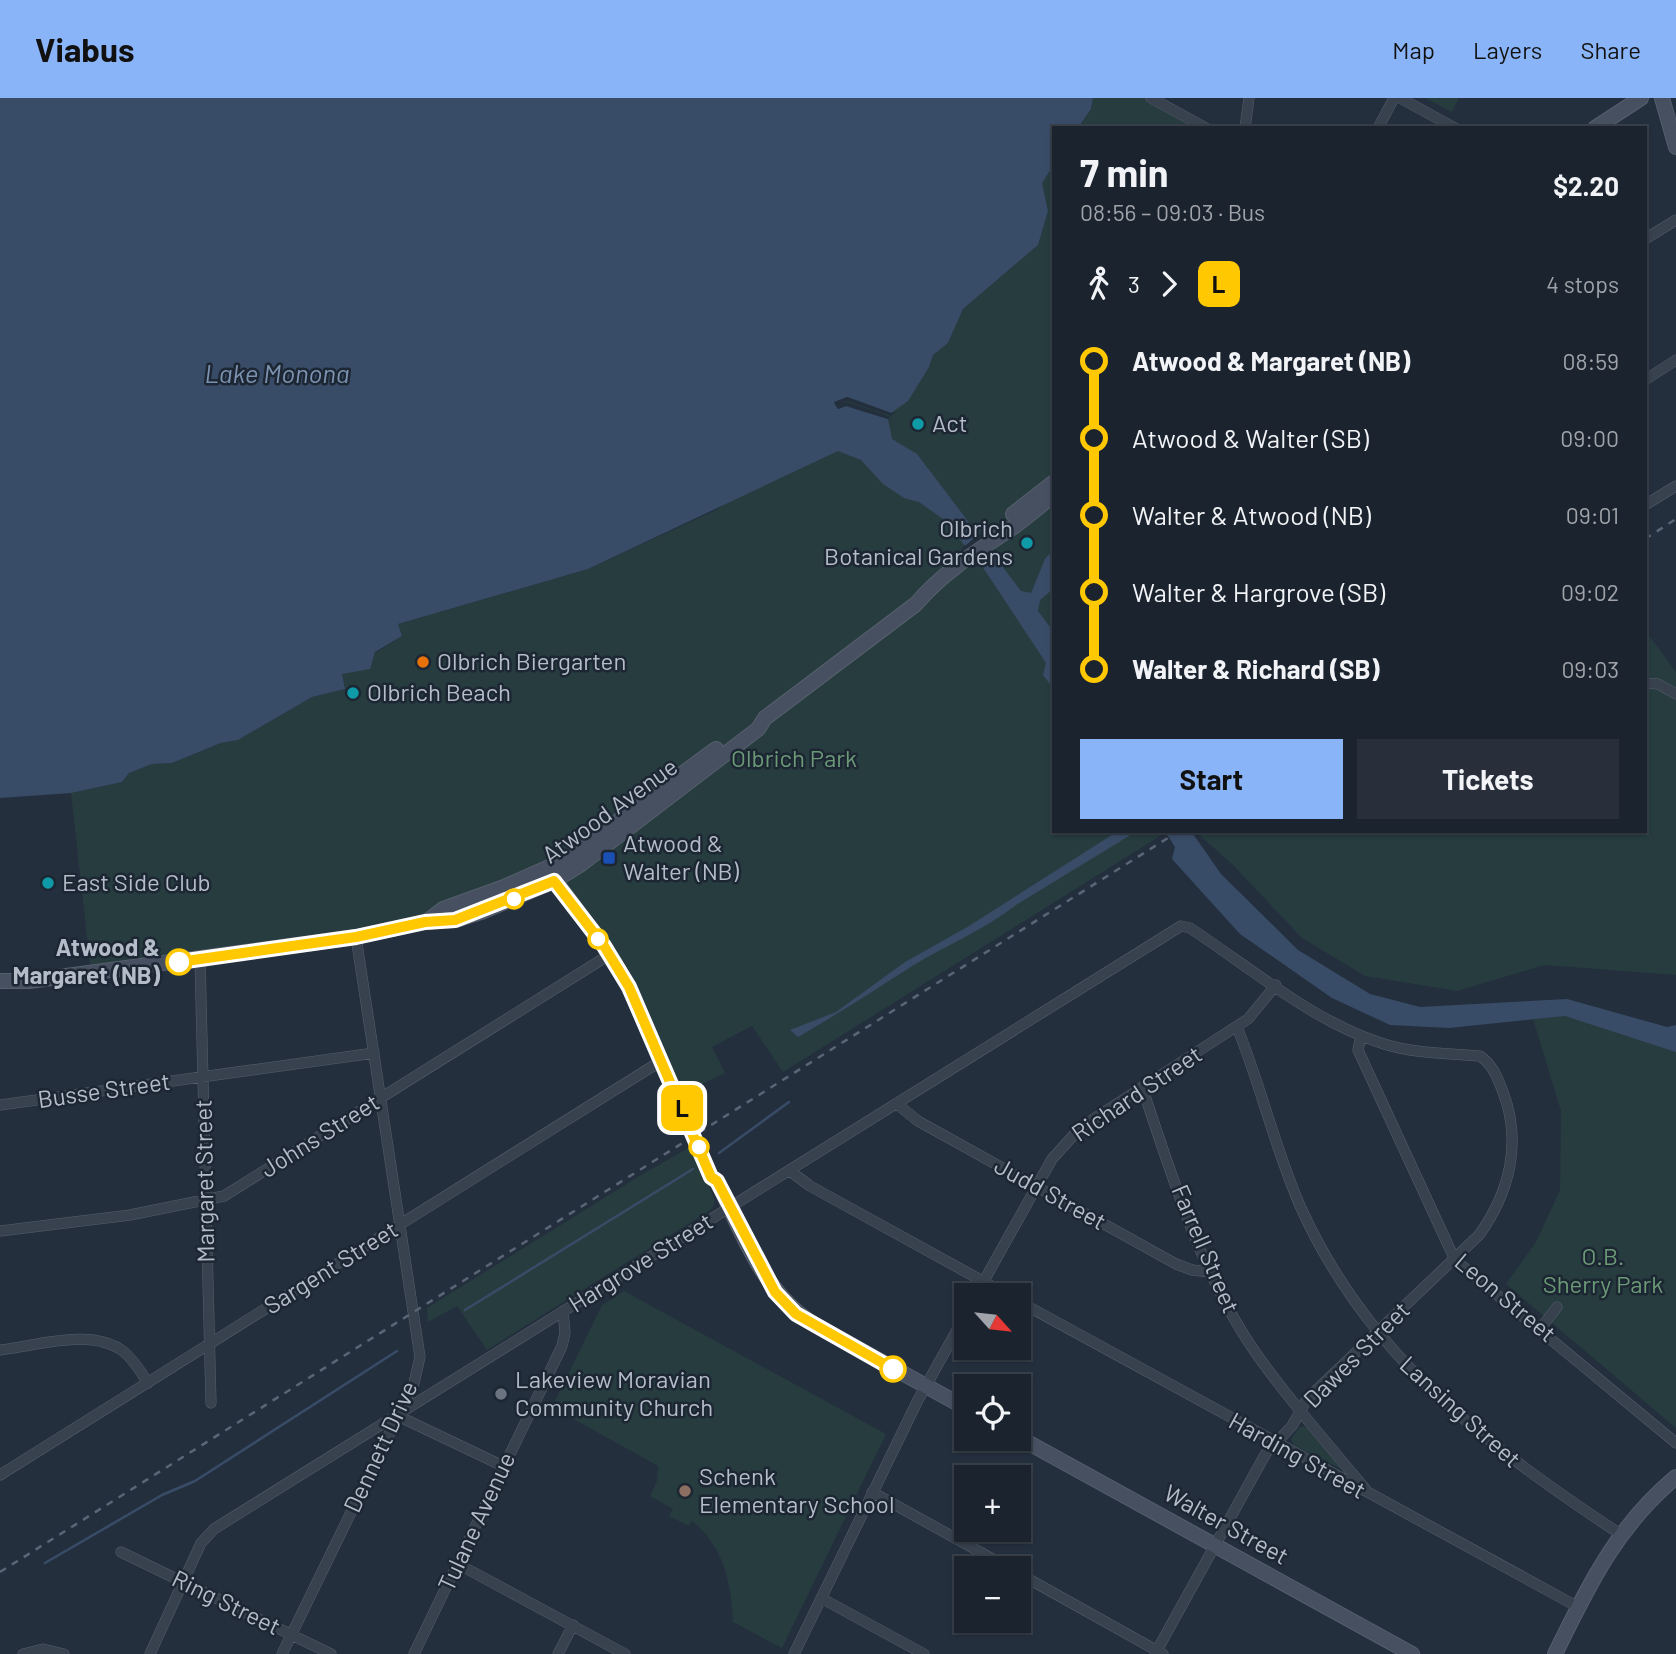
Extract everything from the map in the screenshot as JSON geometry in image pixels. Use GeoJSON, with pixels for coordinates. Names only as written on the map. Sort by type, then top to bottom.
{"type":"FeatureCollection","features":[{"type":"Feature","properties":{"kind":"street"},"geometry":{"type":"LineString","coordinates":[[1151,98],[1202,126]]}},
{"type":"Feature","properties":{"kind":"street"},"geometry":{"type":"LineString","coordinates":[[1245,126],[1249,98]]}},
{"type":"Feature","properties":{"kind":"street"},"geometry":{"type":"LineString","coordinates":[[1379,126],[1394,98]]}},
{"type":"Feature","properties":{"kind":"street"},"geometry":{"type":"LineString","coordinates":[[1400,98],[1451,126]]}},
{"type":"Feature","properties":{"kind":"street"},"geometry":{"type":"LineString","coordinates":[[1598,126],[1641,98]]}},
{"type":"Feature","properties":{"kind":"street"},"geometry":{"type":"LineString","coordinates":[[1662,98],[1676,147]]}},
{"type":"Feature","properties":{"kind":"street"},"geometry":{"type":"LineString","coordinates":[[1647,238],[1676,220]]}},
{"type":"Feature","properties":{"kind":"street"},"geometry":{"type":"LineString","coordinates":[[1647,379],[1676,360]]}},
{"type":"Feature","properties":{"kind":"street","name":"Atwood Avenue"},"geometry":{"type":"LineString","coordinates":[[989,541],[1000,525],[1052,484]]}},
{"type":"Feature","properties":{"kind":"street"},"geometry":{"type":"LineString","coordinates":[[1647,504],[1676,486]]}},
{"type":"Feature","properties":{"kind":"street","name":"Atwood Avenue"},"geometry":{"type":"LineString","coordinates":[[0,981],[29,981],[200,959],[356,937],[425,922],[465,918],[598,838],[754,721],[765,718],[832,665],[843,662],[989,541],[1005,533],[1052,497]]}},
{"type":"Feature","properties":{"kind":"street"},"geometry":{"type":"LineString","coordinates":[[1647,682],[1658,684],[1676,694]]}},
{"type":"Feature","properties":{"kind":"street"},"geometry":{"type":"LineString","coordinates":[[547,870],[609,955],[635,999],[711,1177],[710,1185],[775,1292],[796,1314],[954,1402]]}},
{"type":"Feature","properties":{"kind":"street","name":"Hargrove Street"},"geometry":{"type":"LineString","coordinates":[[185,1583],[205,1536],[1175,927],[1184,926],[1276,985]]}},
{"type":"Feature","properties":{"kind":"street","name":"Dennett Drive"},"geometry":{"type":"LineString","coordinates":[[282,1654],[414,1383],[420,1348],[356,937]]}},
{"type":"Feature","properties":{"kind":"street","name":"Johns Street"},"geometry":{"type":"LineString","coordinates":[[0,1231],[206,1202],[224,1196],[609,955]]}},
{"type":"Feature","properties":{"kind":"street","name":"Margaret Street"},"geometry":{"type":"LineString","coordinates":[[200,959],[211,1403]]}},
{"type":"Feature","properties":{"kind":"street"},"geometry":{"type":"LineString","coordinates":[[1276,985],[1361,1036]]}},
{"type":"Feature","properties":{"kind":"street","name":"Richard Street"},"geometry":{"type":"LineString","coordinates":[[984,1282],[1052,1159],[1076,1132],[1237,1027],[1261,1006],[1276,985]]}},
{"type":"Feature","properties":{"kind":"street","name":"Lansing Street"},"geometry":{"type":"LineString","coordinates":[[1237,1027],[1302,1209],[1327,1258],[1377,1333],[1426,1386],[1476,1432],[1532,1476],[1620,1534]]}},
{"type":"Feature","properties":{"kind":"street","name":"Dawes Street"},"geometry":{"type":"LineString","coordinates":[[1158,1653],[1266,1453],[1292,1426],[1307,1399],[1455,1260],[1492,1217],[1506,1187],[1512,1152],[1508,1104],[1496,1074],[1483,1058],[1408,1050],[1361,1036]]}},
{"type":"Feature","properties":{"kind":"street","name":"Leon Street"},"geometry":{"type":"LineString","coordinates":[[1361,1036],[1358,1050],[1455,1260],[1676,1443]]}},
{"type":"Feature","properties":{"kind":"street","name":"Busse Street"},"geometry":{"type":"LineString","coordinates":[[0,1105],[374,1054]]}},
{"type":"Feature","properties":{"kind":"street","name":"Sargent Street"},"geometry":{"type":"LineString","coordinates":[[0,1475],[661,1061]]}},
{"type":"Feature","properties":{"kind":"street","name":"Farrell Street"},"geometry":{"type":"LineString","coordinates":[[1142,1087],[1209,1272],[1262,1362],[1372,1497]]}},
{"type":"Feature","properties":{"kind":"street","name":"Judd Street"},"geometry":{"type":"LineString","coordinates":[[897,1104],[918,1121],[1176,1264],[1209,1272]]}},
{"type":"Feature","properties":{"kind":"street"},"geometry":{"type":"LineString","coordinates":[[790,1171],[810,1186],[984,1282]]}},
{"type":"Feature","properties":{"kind":"street"},"geometry":{"type":"LineString","coordinates":[[1540,1329],[1557,1307]]}},
{"type":"Feature","properties":{"kind":"street","name":"Harding Street"},"geometry":{"type":"LineString","coordinates":[[1031,1308],[1372,1497],[1578,1607]]}},
{"type":"Feature","properties":{"kind":"street","name":"Tulane Avenue"},"geometry":{"type":"LineString","coordinates":[[414,1654],[562,1346],[566,1322],[563,1311]]}},
{"type":"Feature","properties":{"kind":"street"},"geometry":{"type":"LineString","coordinates":[[794,1654],[872,1492],[954,1336]]}},
{"type":"Feature","properties":{"kind":"street"},"geometry":{"type":"LineString","coordinates":[[0,1350],[81,1339],[98,1341],[124,1352],[148,1382]]}},
{"type":"Feature","properties":{"kind":"street"},"geometry":{"type":"LineString","coordinates":[[398,1416],[503,1466]]}},
{"type":"Feature","properties":{"kind":"street","name":"Walter Street"},"geometry":{"type":"LineString","coordinates":[[1031,1444],[1412,1654]]}},
{"type":"Feature","properties":{"kind":"street"},"geometry":{"type":"LineString","coordinates":[[1555,1654],[1578,1607],[1620,1534],[1645,1504],[1676,1477]]}},
{"type":"Feature","properties":{"kind":"street"},"geometry":{"type":"LineString","coordinates":[[872,1492],[987,1556]]}},
{"type":"Feature","properties":{"kind":"street","name":"Ring Street"},"geometry":{"type":"LineString","coordinates":[[121,1552],[331,1654]]}},
{"type":"Feature","properties":{"kind":"street"},"geometry":{"type":"LineString","coordinates":[[458,1564],[625,1654]]}},
{"type":"Feature","properties":{"kind":"street"},"geometry":{"type":"LineString","coordinates":[[1031,1580],[1158,1653]]}},
{"type":"Feature","properties":{"kind":"street"},"geometry":{"type":"LineString","coordinates":[[150,1654],[185,1583]]}},
{"type":"Feature","properties":{"kind":"street"},"geometry":{"type":"LineString","coordinates":[[821,1598],[924,1654]]}},
{"type":"Feature","properties":{"kind":"street"},"geometry":{"type":"LineString","coordinates":[[558,1654],[573,1625]]}},
{"type":"Feature","properties":{"kind":"street"},"geometry":{"type":"LineString","coordinates":[[23,1654],[43,1649],[64,1654]]}},
{"type":"Feature","properties":{"kind":"green space"},"geometry":{"type":"Polygon","coordinates":[[[1093,98],[1151,98],[1202,126],[1080,126],[1091,109],[1093,98]]]}},
{"type":"Feature","properties":{"kind":"green space"},"geometry":{"type":"Polygon","coordinates":[[[1425,98],[1459,98],[1452,112],[1425,98]]]}},
{"type":"Feature","properties":{"kind":"green space","name":"Olbrich Park"},"geometry":{"type":"Polygon","coordinates":[[[1052,168],[1052,833],[1165,833],[783,1072],[752,1026],[712,1047],[725,1073],[683,1093],[632,978],[570,890],[554,860],[424,922],[91,973],[71,793],[122,782],[129,773],[152,764],[172,763],[222,743],[238,740],[312,697],[345,689],[342,674],[402,636],[398,624],[588,569],[718,509],[838,409],[834,402],[847,397],[891,413],[929,367],[933,355],[948,343],[963,309],[1038,245],[1048,211],[1042,183],[1052,168]]]}},
{"type":"Feature","properties":{"kind":"green space"},"geometry":{"type":"Polygon","coordinates":[[[1647,633],[1676,672],[1676,975],[1545,965],[1457,991],[1365,976],[1302,938],[1232,864],[1197,833],[1647,833],[1647,633]]]}},
{"type":"Feature","properties":{"kind":"green space","name":"O.B. Sherry Park"},"geometry":{"type":"Polygon","coordinates":[[[1565,1016],[1676,1047],[1676,1428],[1506,1284],[1536,1242],[1560,1190],[1561,1111],[1533,1019],[1565,1016]]]}},
{"type":"Feature","properties":{"kind":"green space"},"geometry":{"type":"Polygon","coordinates":[[[692,1146],[715,1201],[712,1209],[487,1350],[457,1306],[428,1322],[427,1308],[692,1146]]]}},
{"type":"Feature","properties":{"kind":"green space"},"geometry":{"type":"Polygon","coordinates":[[[624,1291],[886,1434],[782,1648],[733,1622],[728,1579],[712,1542],[692,1521],[689,1526],[669,1516],[673,1509],[650,1496],[657,1481],[658,1466],[552,1407],[602,1305],[624,1291]]]}},
{"type":"Feature","properties":{"kind":"green space"},"geometry":{"type":"Polygon","coordinates":[[[1300,1427],[1306,1427],[1341,1469],[1294,1445],[1291,1439],[1300,1427]]]}},
{"type":"Feature","properties":{"kind":"water","name":"Lake Monona"},"geometry":{"type":"Polygon","coordinates":[[[0,98],[1093,98],[1091,109],[1079,126],[1052,126],[1052,168],[1042,183],[1048,211],[1038,245],[963,309],[948,343],[933,355],[929,367],[908,401],[891,413],[847,397],[834,403],[838,409],[846,406],[888,419],[892,439],[917,454],[1021,591],[1031,593],[1045,559],[1052,551],[1052,590],[1040,600],[1038,611],[1052,630],[1052,687],[1043,675],[1046,663],[984,569],[943,519],[919,502],[904,498],[883,484],[861,460],[838,451],[588,569],[398,624],[402,636],[375,652],[370,669],[342,674],[345,689],[312,697],[238,740],[221,743],[172,763],[152,764],[129,773],[122,782],[71,793],[0,798],[0,98]]]}},
{"type":"Feature","properties":{"kind":"water"},"geometry":{"type":"Polygon","coordinates":[[[1115,833],[1134,833],[990,923],[922,960],[798,1037],[790,1030],[836,1012],[905,962],[969,926],[1115,833]]]}},
{"type":"Feature","properties":{"kind":"water"},"geometry":{"type":"Polygon","coordinates":[[[1166,833],[1192,833],[1221,874],[1298,950],[1370,994],[1420,1007],[1567,999],[1667,1027],[1676,1025],[1676,1052],[1565,1016],[1449,1028],[1390,1025],[1332,998],[1240,934],[1172,859],[1175,847],[1166,833]]]}},
{"type":"Feature","properties":{"kind":"pier"},"geometry":{"type":"Polygon","coordinates":[[[847,397],[891,413],[896,412],[891,416],[847,401],[839,404],[847,402],[891,417],[888,419],[846,406],[838,409],[834,402],[847,397]]]}},
{"type":"Feature","properties":{"kind":"pier"},"geometry":{"type":"Polygon","coordinates":[[[982,532],[996,551],[977,567],[961,549],[982,532]]]}},
{"type":"Feature","properties":{"kind":"waterway"},"geometry":{"type":"LineString","coordinates":[[719,1153],[789,1102]]}},
{"type":"Feature","properties":{"kind":"waterway"},"geometry":{"type":"LineString","coordinates":[[465,1310],[693,1169]]}},
{"type":"Feature","properties":{"kind":"waterway"},"geometry":{"type":"LineString","coordinates":[[45,1563],[162,1495],[195,1481],[397,1351]]}},
{"type":"Feature","properties":{"kind":"railway"},"geometry":{"type":"LineString","coordinates":[[1647,538],[1676,519]]}},
{"type":"Feature","properties":{"kind":"railway"},"geometry":{"type":"LineString","coordinates":[[0,1572],[1176,833]]}},
{"type":"Feature","properties":{"kind":"bus line","name":"L"},"geometry":{"type":"LineString","coordinates":[[179,962],[356,937],[425,922],[455,920],[508,902],[554,881],[604,946],[629,987],[711,1177],[717,1181],[746,1242],[775,1292],[796,1314],[893,1369]]}},
{"type":"Feature","properties":{"kind":"place","name":"Act"},"geometry":{"type":"Point","coordinates":[918,424]}},
{"type":"Feature","properties":{"kind":"place","name":"Olbrich Botanical Gardens"},"geometry":{"type":"Point","coordinates":[1027,543]}},
{"type":"Feature","properties":{"kind":"place","name":"Olbrich Biergarten"},"geometry":{"type":"Point","coordinates":[423,662]}},
{"type":"Feature","properties":{"kind":"place","name":"Olbrich Beach"},"geometry":{"type":"Point","coordinates":[353,693]}},
{"type":"Feature","properties":{"kind":"place","name":"Atwood & Walter (NB)"},"geometry":{"type":"Point","coordinates":[609,858]}},
{"type":"Feature","properties":{"kind":"place","name":"East Side Club"},"geometry":{"type":"Point","coordinates":[48,883]}},
{"type":"Feature","properties":{"kind":"place","name":"Atwood & Margaret (NB)"},"geometry":{"type":"Point","coordinates":[179,962]}},
{"type":"Feature","properties":{"kind":"place","name":"Lakeview Moravian Community Church"},"geometry":{"type":"Point","coordinates":[501,1394]}},
{"type":"Feature","properties":{"kind":"place","name":"Schenk Elementary School"},"geometry":{"type":"Point","coordinates":[685,1491]}}]}
